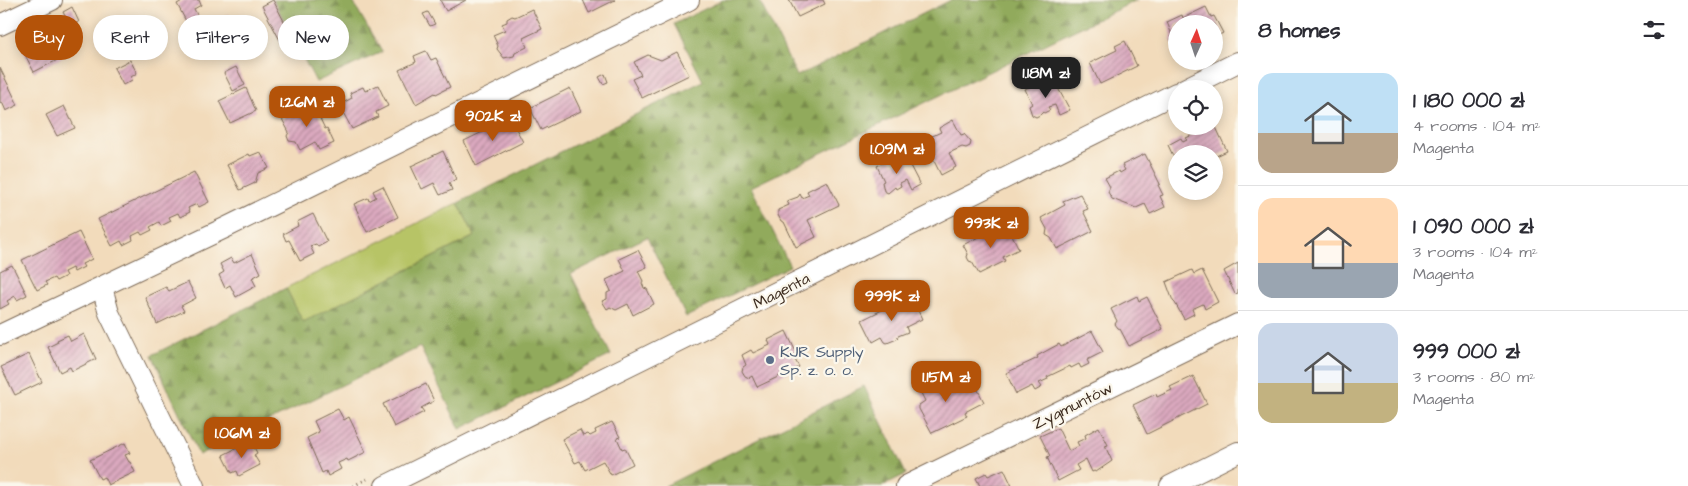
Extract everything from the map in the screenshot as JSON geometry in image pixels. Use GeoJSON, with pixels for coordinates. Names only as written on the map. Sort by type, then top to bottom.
{"type":"FeatureCollection","features":[{"type":"Feature","properties":{"kind":"street"},"geometry":{"type":"LineString","coordinates":[[0,25],[52,0]]}},
{"type":"Feature","properties":{"kind":"street"},"geometry":{"type":"LineString","coordinates":[[0,335],[227,227],[689,0]]}},
{"type":"Feature","properties":{"kind":"street"},"geometry":{"type":"LineString","coordinates":[[1202,80],[1238,62]]}},
{"type":"Feature","properties":{"kind":"street","name":"Magenta"},"geometry":{"type":"LineString","coordinates":[[385,486],[1168,96]]}},
{"type":"Feature","properties":{"kind":"street"},"geometry":{"type":"LineString","coordinates":[[102,287],[109,313],[194,486]]}},
{"type":"Feature","properties":{"kind":"street","name":"Zygmuntów"},"geometry":{"type":"LineString","coordinates":[[906,486],[1238,324]]}},
{"type":"Feature","properties":{"kind":"street"},"geometry":{"type":"LineString","coordinates":[[1170,486],[1238,452]]}},
{"type":"Feature","properties":{"kind":"green space"},"geometry":{"type":"Polygon","coordinates":[[[273,0],[352,0],[382,52],[316,82],[304,60],[349,60],[349,15],[281,15],[273,0]]]}},
{"type":"Feature","properties":{"kind":"green space"},"geometry":{"type":"Polygon","coordinates":[[[723,0],[759,0],[797,76],[951,0],[1137,0],[751,187],[790,266],[686,317],[647,237],[571,274],[611,355],[460,429],[420,347],[199,455],[152,355],[286,288],[303,322],[475,236],[458,203],[703,81],[674,24],[723,0]]]}},
{"type":"Feature","properties":{"kind":"green space"},"geometry":{"type":"Polygon","coordinates":[[[458,203],[475,236],[303,323],[286,288],[458,203]]]}},
{"type":"Feature","properties":{"kind":"green space"},"geometry":{"type":"Polygon","coordinates":[[[864,386],[906,474],[882,486],[665,486],[864,386]]]}},
{"type":"Feature","properties":{"kind":"building"},"geometry":{"type":"Polygon","coordinates":[[[184,0],[199,0],[201,5],[194,9],[197,15],[183,15],[177,4],[184,0]]]}},
{"type":"Feature","properties":{"kind":"building"},"geometry":{"type":"Polygon","coordinates":[[[273,0],[281,15],[278,15],[278,36],[268,15],[262,6],[273,0]]]}},
{"type":"Feature","properties":{"kind":"building"},"geometry":{"type":"Polygon","coordinates":[[[440,0],[466,0],[446,11],[440,0]]]}},
{"type":"Feature","properties":{"kind":"building"},"geometry":{"type":"Polygon","coordinates":[[[583,0],[615,0],[589,13],[583,0]]]}},
{"type":"Feature","properties":{"kind":"building"},"geometry":{"type":"Polygon","coordinates":[[[789,0],[823,0],[825,4],[798,17],[789,0]]]}},
{"type":"Feature","properties":{"kind":"building"},"geometry":{"type":"Polygon","coordinates":[[[72,7],[76,15],[64,15],[63,12],[72,7]]]}},
{"type":"Feature","properties":{"kind":"building"},"geometry":{"type":"Polygon","coordinates":[[[1206,7],[1210,15],[1189,15],[1206,7]]]}},
{"type":"Feature","properties":{"kind":"building"},"geometry":{"type":"Polygon","coordinates":[[[532,9],[542,29],[523,38],[527,47],[515,53],[514,56],[504,58],[497,49],[498,46],[493,35],[505,30],[502,24],[507,22],[507,19],[532,9]]]}},
{"type":"Feature","properties":{"kind":"building"},"geometry":{"type":"Polygon","coordinates":[[[428,12],[435,24],[430,26],[423,14],[428,12]]]}},
{"type":"Feature","properties":{"kind":"building"},"geometry":{"type":"Polygon","coordinates":[[[1125,41],[1137,66],[1100,84],[1090,63],[1117,50],[1115,46],[1125,41]]]}},
{"type":"Feature","properties":{"kind":"building"},"geometry":{"type":"Polygon","coordinates":[[[426,51],[431,60],[436,58],[450,87],[416,104],[399,70],[416,62],[414,56],[426,51]]]}},
{"type":"Feature","properties":{"kind":"building"},"geometry":{"type":"Polygon","coordinates":[[[677,52],[689,75],[642,98],[632,79],[641,75],[634,62],[648,55],[661,60],[677,52]]]}},
{"type":"Feature","properties":{"kind":"building"},"geometry":{"type":"Polygon","coordinates":[[[28,60],[57,60],[34,72],[28,60]]]}},
{"type":"Feature","properties":{"kind":"building"},"geometry":{"type":"Polygon","coordinates":[[[130,60],[137,73],[131,77],[132,80],[123,85],[114,68],[130,60]]]}},
{"type":"Feature","properties":{"kind":"building"},"geometry":{"type":"Polygon","coordinates":[[[236,67],[245,85],[233,91],[224,73],[236,67]]]}},
{"type":"Feature","properties":{"kind":"building"},"geometry":{"type":"Polygon","coordinates":[[[0,68],[18,105],[6,111],[2,102],[0,103],[0,68]]]}},
{"type":"Feature","properties":{"kind":"building"},"geometry":{"type":"Polygon","coordinates":[[[605,74],[608,82],[603,84],[599,77],[605,74]]]}},
{"type":"Feature","properties":{"kind":"building"},"geometry":{"type":"Polygon","coordinates":[[[1054,81],[1070,110],[1059,115],[1055,105],[1048,107],[1050,110],[1036,117],[1032,115],[1029,106],[1032,104],[1025,89],[1039,82],[1042,87],[1054,81]]]}},
{"type":"Feature","properties":{"kind":"building"},"geometry":{"type":"Polygon","coordinates":[[[378,85],[388,106],[376,112],[378,117],[352,129],[339,105],[352,98],[350,93],[363,87],[365,91],[378,85]]]}},
{"type":"Feature","properties":{"kind":"building"},"geometry":{"type":"Polygon","coordinates":[[[246,88],[256,111],[230,123],[219,101],[246,88]]]}},
{"type":"Feature","properties":{"kind":"building"},"geometry":{"type":"Polygon","coordinates":[[[570,88],[581,111],[541,130],[530,108],[570,88]]]}},
{"type":"Feature","properties":{"kind":"building"},"geometry":{"type":"Polygon","coordinates":[[[301,102],[314,106],[334,143],[319,150],[315,142],[300,150],[296,142],[289,141],[287,136],[289,132],[282,119],[293,113],[296,105],[301,102]]]}},
{"type":"Feature","properties":{"kind":"building"},"geometry":{"type":"Polygon","coordinates":[[[64,106],[75,128],[57,136],[46,115],[64,106]]]}},
{"type":"Feature","properties":{"kind":"building"},"geometry":{"type":"Polygon","coordinates":[[[953,120],[961,135],[964,134],[971,142],[970,146],[966,148],[962,147],[949,153],[956,167],[941,175],[929,151],[931,149],[926,139],[941,132],[939,128],[953,120]]]}},
{"type":"Feature","properties":{"kind":"building"},"geometry":{"type":"Polygon","coordinates":[[[512,121],[523,142],[476,166],[464,141],[501,123],[502,126],[512,121]]]}},
{"type":"Feature","properties":{"kind":"building"},"geometry":{"type":"Polygon","coordinates":[[[1192,135],[1220,135],[1227,151],[1223,153],[1223,145],[1168,145],[1181,138],[1183,142],[1187,140],[1186,138],[1192,135]]]}},
{"type":"Feature","properties":{"kind":"building"},"geometry":{"type":"Polygon","coordinates":[[[443,151],[456,179],[449,183],[452,190],[440,195],[434,183],[422,189],[411,166],[443,151]]]}},
{"type":"Feature","properties":{"kind":"building"},"geometry":{"type":"Polygon","coordinates":[[[260,152],[269,168],[258,173],[255,183],[240,190],[227,165],[249,154],[250,156],[260,152]]]}},
{"type":"Feature","properties":{"kind":"building"},"geometry":{"type":"Polygon","coordinates":[[[1145,154],[1160,184],[1158,185],[1163,195],[1160,196],[1165,207],[1150,214],[1145,204],[1136,208],[1112,199],[1108,192],[1110,187],[1105,178],[1125,170],[1122,165],[1145,154]]]}},
{"type":"Feature","properties":{"kind":"building"},"geometry":{"type":"Polygon","coordinates":[[[906,158],[920,185],[911,190],[906,180],[900,183],[901,186],[896,189],[895,187],[888,193],[884,191],[882,182],[884,181],[877,166],[891,159],[893,164],[906,158]]]}},
{"type":"Feature","properties":{"kind":"building"},"geometry":{"type":"Polygon","coordinates":[[[194,172],[209,202],[199,207],[197,204],[188,208],[190,212],[180,217],[178,213],[169,217],[171,221],[161,226],[159,222],[150,227],[152,230],[142,235],[140,232],[132,236],[133,240],[123,245],[121,241],[112,246],[98,219],[194,172]]]}},
{"type":"Feature","properties":{"kind":"building"},"geometry":{"type":"Polygon","coordinates":[[[827,181],[839,205],[808,220],[816,237],[796,247],[784,222],[781,221],[778,215],[778,210],[789,205],[787,201],[798,197],[800,194],[802,198],[809,195],[807,191],[827,181]]]}},
{"type":"Feature","properties":{"kind":"building"},"geometry":{"type":"Polygon","coordinates":[[[383,186],[398,217],[367,232],[354,204],[368,198],[369,201],[376,197],[373,191],[383,186]]]}},
{"type":"Feature","properties":{"kind":"building"},"geometry":{"type":"Polygon","coordinates":[[[1080,194],[1088,209],[1083,211],[1093,231],[1057,249],[1051,238],[1046,235],[1047,229],[1041,218],[1065,205],[1063,201],[1080,194]]]}},
{"type":"Feature","properties":{"kind":"building"},"geometry":{"type":"Polygon","coordinates":[[[313,214],[327,242],[318,247],[316,244],[310,246],[314,254],[300,261],[289,240],[286,241],[283,234],[298,226],[297,222],[313,214]]]}},
{"type":"Feature","properties":{"kind":"building"},"geometry":{"type":"Polygon","coordinates":[[[1008,227],[1019,249],[1003,257],[1005,261],[979,274],[972,262],[969,261],[968,254],[963,245],[990,231],[991,235],[1008,227]]]}},
{"type":"Feature","properties":{"kind":"building"},"geometry":{"type":"Polygon","coordinates":[[[79,232],[92,259],[82,264],[84,267],[74,272],[72,268],[64,272],[66,276],[56,281],[54,278],[45,282],[47,285],[37,290],[22,260],[79,232]]]}},
{"type":"Feature","properties":{"kind":"building"},"geometry":{"type":"Polygon","coordinates":[[[638,250],[647,267],[638,271],[644,288],[647,289],[654,304],[633,315],[628,304],[616,310],[610,307],[607,309],[602,301],[607,299],[607,293],[611,291],[606,280],[625,271],[619,259],[638,250]]]}},
{"type":"Feature","properties":{"kind":"building"},"geometry":{"type":"Polygon","coordinates":[[[252,254],[261,273],[252,278],[256,286],[236,297],[230,285],[225,288],[219,275],[224,272],[220,264],[231,258],[234,263],[252,254]]]}},
{"type":"Feature","properties":{"kind":"building"},"geometry":{"type":"Polygon","coordinates":[[[1238,263],[1238,293],[1235,294],[1224,271],[1238,263]]]}},
{"type":"Feature","properties":{"kind":"building"},"geometry":{"type":"Polygon","coordinates":[[[12,265],[27,295],[17,300],[15,296],[7,301],[9,304],[0,309],[0,271],[12,265]]]}},
{"type":"Feature","properties":{"kind":"building"},"geometry":{"type":"Polygon","coordinates":[[[1192,270],[1194,274],[1202,270],[1218,302],[1205,309],[1203,304],[1192,309],[1194,314],[1184,319],[1173,301],[1166,282],[1192,270]]]}},
{"type":"Feature","properties":{"kind":"building"},"geometry":{"type":"Polygon","coordinates":[[[188,282],[196,298],[181,306],[184,311],[157,324],[145,297],[166,287],[169,291],[188,282]]]}},
{"type":"Feature","properties":{"kind":"building"},"geometry":{"type":"Polygon","coordinates":[[[1137,296],[1139,301],[1147,297],[1163,329],[1129,346],[1120,329],[1115,324],[1117,321],[1111,309],[1137,296]]]}},
{"type":"Feature","properties":{"kind":"building"},"geometry":{"type":"Polygon","coordinates":[[[913,300],[922,319],[906,327],[908,332],[898,336],[897,339],[887,343],[882,337],[873,342],[862,320],[894,304],[896,308],[913,300]]]}},
{"type":"Feature","properties":{"kind":"building","name":"KJR Supply Sp. z. o. o."},"geometry":{"type":"Polygon","coordinates":[[[786,331],[797,354],[793,356],[799,367],[757,387],[752,376],[749,378],[745,376],[742,371],[746,365],[742,355],[751,350],[753,353],[770,345],[768,340],[786,331]]]}},
{"type":"Feature","properties":{"kind":"building"},"geometry":{"type":"Polygon","coordinates":[[[1092,331],[1103,352],[1087,360],[1089,364],[1081,368],[1079,364],[1071,368],[1070,366],[1047,377],[1048,379],[1039,383],[1042,387],[1035,391],[1032,386],[1016,394],[1006,373],[1038,358],[1037,356],[1059,344],[1061,347],[1092,331]]]}},
{"type":"Feature","properties":{"kind":"building"},"geometry":{"type":"Polygon","coordinates":[[[84,334],[96,359],[72,371],[70,367],[60,372],[48,347],[68,335],[71,341],[84,334]]]}},
{"type":"Feature","properties":{"kind":"building"},"geometry":{"type":"Polygon","coordinates":[[[29,354],[42,382],[15,395],[1,367],[29,354]]]}},
{"type":"Feature","properties":{"kind":"building"},"geometry":{"type":"Polygon","coordinates":[[[938,374],[946,391],[953,388],[955,392],[974,382],[984,402],[965,412],[967,416],[932,433],[919,409],[919,405],[925,401],[917,385],[938,374]]]}},
{"type":"Feature","properties":{"kind":"building"},"geometry":{"type":"Polygon","coordinates":[[[1193,376],[1207,404],[1147,434],[1133,405],[1156,394],[1157,397],[1172,390],[1170,387],[1193,376]]]}},
{"type":"Feature","properties":{"kind":"building"},"geometry":{"type":"Polygon","coordinates":[[[426,384],[434,401],[421,408],[424,412],[394,427],[383,404],[426,384]]]}},
{"type":"Feature","properties":{"kind":"building"},"geometry":{"type":"Polygon","coordinates":[[[338,409],[344,420],[349,417],[366,452],[348,461],[347,459],[338,463],[341,469],[328,476],[326,471],[322,473],[307,438],[319,432],[314,421],[338,409]]]}},
{"type":"Feature","properties":{"kind":"building"},"geometry":{"type":"Polygon","coordinates":[[[612,422],[620,437],[617,438],[622,449],[625,448],[633,464],[611,475],[603,461],[585,470],[580,461],[575,463],[562,439],[580,430],[583,436],[588,434],[590,436],[596,433],[595,430],[612,422]]]}},
{"type":"Feature","properties":{"kind":"building"},"geometry":{"type":"Polygon","coordinates":[[[1099,427],[1108,445],[1105,446],[1112,461],[1096,472],[1092,472],[1086,459],[1076,465],[1079,470],[1058,481],[1047,457],[1050,456],[1040,436],[1058,428],[1069,451],[1079,446],[1077,442],[1086,438],[1085,435],[1099,427]]]}},
{"type":"Feature","properties":{"kind":"building"},"geometry":{"type":"Polygon","coordinates":[[[251,441],[257,453],[254,455],[260,465],[239,476],[237,471],[232,473],[223,455],[251,441]]]}},
{"type":"Feature","properties":{"kind":"building"},"geometry":{"type":"Polygon","coordinates":[[[125,443],[130,453],[125,455],[135,472],[108,485],[104,477],[100,479],[90,460],[125,443]]]}},
{"type":"Feature","properties":{"kind":"building"},"geometry":{"type":"Polygon","coordinates":[[[1004,469],[1012,486],[980,486],[976,478],[986,473],[988,476],[1004,469]]]}},
{"type":"Feature","properties":{"kind":"place","name":"KJR Supply Sp. z. o. o."},"geometry":{"type":"Point","coordinates":[770,360]}}]}
